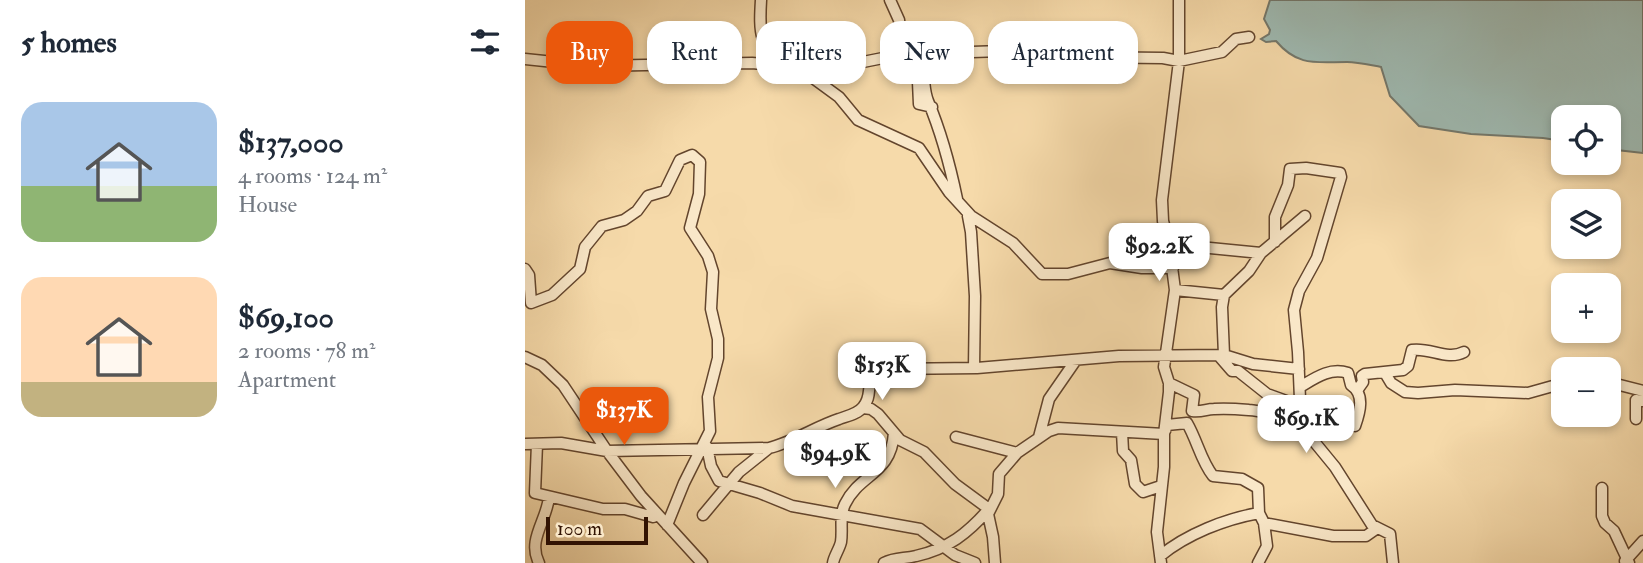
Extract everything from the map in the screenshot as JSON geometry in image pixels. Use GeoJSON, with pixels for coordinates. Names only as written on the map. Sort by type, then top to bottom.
{"type":"FeatureCollection","features":[{"type":"Feature","properties":{"kind":"street"},"geometry":{"type":"LineString","coordinates":[[761,0],[762,21]]}},
{"type":"Feature","properties":{"kind":"street"},"geometry":{"type":"LineString","coordinates":[[890,0],[899,21]]}},
{"type":"Feature","properties":{"kind":"street"},"geometry":{"type":"LineString","coordinates":[[1161,559],[1157,531],[1169,383],[1164,367],[1175,290],[1162,200],[1179,61],[1179,0]]}},
{"type":"Feature","properties":{"kind":"street"},"geometry":{"type":"LineString","coordinates":[[974,52],[1163,58],[1179,61],[1222,52],[1236,39],[1249,37]]}},
{"type":"Feature","properties":{"kind":"street"},"geometry":{"type":"LineString","coordinates":[[525,60],[591,66],[756,63]]}},
{"type":"Feature","properties":{"kind":"street"},"geometry":{"type":"LineString","coordinates":[[821,84],[839,97],[858,120],[919,148],[957,202],[975,220],[1017,246],[1042,274],[1068,274],[1110,262],[1142,268],[1173,268]]}},
{"type":"Feature","properties":{"kind":"street"},"geometry":{"type":"LineString","coordinates":[[918,84],[919,104],[932,107]]}},
{"type":"Feature","properties":{"kind":"street"},"geometry":{"type":"LineString","coordinates":[[926,84],[927,100],[932,107],[931,111],[951,164],[957,202]]}},
{"type":"Feature","properties":{"kind":"street"},"geometry":{"type":"LineString","coordinates":[[525,269],[529,275],[531,303],[552,295],[580,269],[585,247],[597,230],[606,224],[624,220],[637,211],[648,196],[665,191],[680,160],[692,155],[698,160],[701,169],[699,194],[690,228],[708,256],[713,272],[711,309],[718,349],[717,366],[708,397],[710,431],[705,447],[684,483],[667,525]]}},
{"type":"Feature","properties":{"kind":"street"},"geometry":{"type":"LineString","coordinates":[[1275,242],[1275,217],[1289,186],[1290,169],[1306,168],[1340,173],[1317,258],[1299,291],[1294,310],[1300,387],[1297,420]]}},
{"type":"Feature","properties":{"kind":"street"},"geometry":{"type":"LineString","coordinates":[[968,216],[975,296],[974,368]]}},
{"type":"Feature","properties":{"kind":"street"},"geometry":{"type":"LineString","coordinates":[[1305,216],[1261,253],[1249,271],[1224,296],[1222,356],[1232,371],[1238,370],[1267,394],[1292,402],[1297,420],[1335,467],[1377,529]]}},
{"type":"Feature","properties":{"kind":"street"},"geometry":{"type":"LineString","coordinates":[[1169,244],[1261,253]]}},
{"type":"Feature","properties":{"kind":"street"},"geometry":{"type":"LineString","coordinates":[[1175,290],[1224,296]]}},
{"type":"Feature","properties":{"kind":"street"},"geometry":{"type":"LineString","coordinates":[[1355,426],[1360,409],[1358,389],[1363,382],[1363,374],[1403,370],[1408,366],[1412,351],[1423,349],[1451,356],[1464,352]]}},
{"type":"Feature","properties":{"kind":"street"},"geometry":{"type":"LineString","coordinates":[[658,515],[653,517],[625,509],[603,509],[535,493],[531,444],[561,443],[607,451],[705,447],[769,448],[818,426],[854,414],[863,408],[871,380],[888,369],[974,368],[1119,356],[1222,356],[1253,364],[1299,369]]}},
{"type":"Feature","properties":{"kind":"street"},"geometry":{"type":"LineString","coordinates":[[525,358],[542,365],[563,385],[607,451],[658,515],[702,563]]}},
{"type":"Feature","properties":{"kind":"street"},"geometry":{"type":"LineString","coordinates":[[1039,437],[1049,399],[1076,359]]}},
{"type":"Feature","properties":{"kind":"street"},"geometry":{"type":"LineString","coordinates":[[1300,387],[1328,372],[1340,371],[1348,373],[1351,384],[1358,389]]}},
{"type":"Feature","properties":{"kind":"street"},"geometry":{"type":"LineString","coordinates":[[1385,373],[1391,383],[1405,392],[1455,390],[1528,393],[1551,388]]}},
{"type":"Feature","properties":{"kind":"street"},"geometry":{"type":"LineString","coordinates":[[1169,383],[1194,395],[1192,411],[1251,410],[1297,420]]}},
{"type":"Feature","properties":{"kind":"street"},"geometry":{"type":"LineString","coordinates":[[1621,385],[1643,391]]}},
{"type":"Feature","properties":{"kind":"street"},"geometry":{"type":"LineString","coordinates":[[1636,419],[1636,400],[1643,401]]}},
{"type":"Feature","properties":{"kind":"street"},"geometry":{"type":"LineString","coordinates":[[863,408],[878,414],[900,440],[924,452],[955,484],[989,509]]}},
{"type":"Feature","properties":{"kind":"street"},"geometry":{"type":"LineString","coordinates":[[1164,434],[1167,425],[1187,423],[1213,476],[1242,479],[1258,488],[1267,545],[1258,563]]}},
{"type":"Feature","properties":{"kind":"street"},"geometry":{"type":"LineString","coordinates":[[888,562],[945,547],[967,533],[997,497],[999,474],[1017,453],[1039,437],[1058,428],[1164,434]]}},
{"type":"Feature","properties":{"kind":"street"},"geometry":{"type":"LineString","coordinates":[[1122,432],[1123,451],[1131,460],[1135,484],[1143,492],[1161,486]]}},
{"type":"Feature","properties":{"kind":"street"},"geometry":{"type":"LineString","coordinates":[[833,563],[840,547],[841,514],[853,490],[877,472],[886,460],[893,447],[894,433]]}},
{"type":"Feature","properties":{"kind":"street"},"geometry":{"type":"LineString","coordinates":[[956,437],[1017,453]]}},
{"type":"Feature","properties":{"kind":"street"},"geometry":{"type":"LineString","coordinates":[[705,447],[719,481],[792,506],[921,529],[955,555],[975,563]]}},
{"type":"Feature","properties":{"kind":"street"},"geometry":{"type":"LineString","coordinates":[[703,515],[729,483],[769,448]]}},
{"type":"Feature","properties":{"kind":"street"},"geometry":{"type":"LineString","coordinates":[[1602,488],[1602,516],[1614,531],[1627,562],[1643,541]]}},
{"type":"Feature","properties":{"kind":"street"},"geometry":{"type":"LineString","coordinates":[[539,563],[534,554],[537,533],[549,497]]}},
{"type":"Feature","properties":{"kind":"street"},"geometry":{"type":"LineString","coordinates":[[989,509],[995,563]]}},
{"type":"Feature","properties":{"kind":"street"},"geometry":{"type":"LineString","coordinates":[[1161,559],[1179,541],[1237,517],[1261,518],[1333,536],[1366,536],[1377,529],[1385,530],[1390,534],[1393,563]]}},
{"type":"Feature","properties":{"kind":"water"},"geometry":{"type":"Polygon","coordinates":[[[1270,0],[1643,0],[1643,153],[1621,150],[1621,105],[1551,105],[1551,139],[1471,134],[1419,126],[1390,96],[1381,67],[1300,59],[1276,41],[1266,42],[1261,39],[1269,34],[1270,30],[1264,19],[1270,0]]]}}]}
